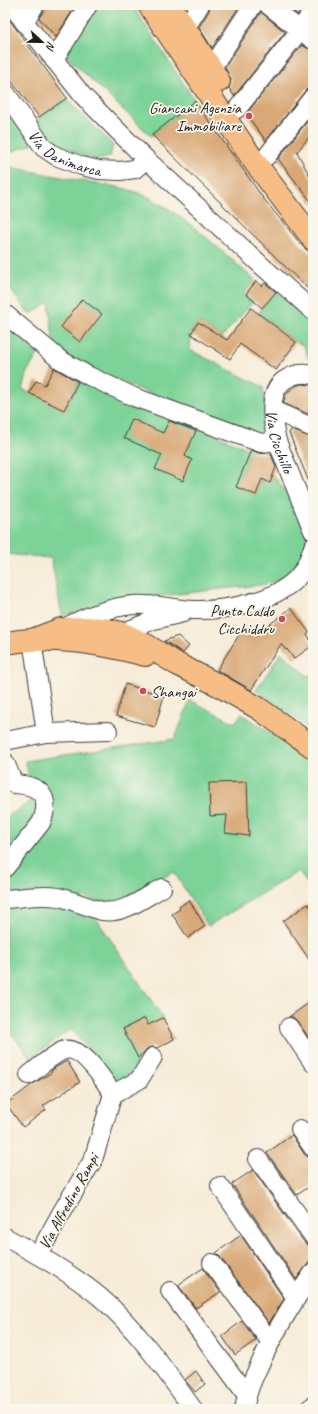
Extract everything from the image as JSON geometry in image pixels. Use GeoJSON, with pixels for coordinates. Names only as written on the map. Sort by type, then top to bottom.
{"type":"FeatureCollection","features":[{"type":"Feature","properties":{"kind":"main road"},"geometry":{"type":"LineString","coordinates":[[149,5],[256,164],[313,239]]}},
{"type":"Feature","properties":{"kind":"main road"},"geometry":{"type":"LineString","coordinates":[[170,5],[267,156],[313,219]]}},
{"type":"Feature","properties":{"kind":"main road"},"geometry":{"type":"LineString","coordinates":[[5,643],[68,635],[84,628],[104,629],[121,633],[146,645],[258,708],[313,748]]}},
{"type":"Feature","properties":{"kind":"main road"},"geometry":{"type":"LineString","coordinates":[[68,635],[178,664]]}},
{"type":"Feature","properties":{"kind":"street"},"geometry":{"type":"LineString","coordinates":[[11,5],[83,96],[146,159],[260,265],[313,311]]}},
{"type":"Feature","properties":{"kind":"street"},"geometry":{"type":"LineString","coordinates":[[24,22],[35,5]]}},
{"type":"Feature","properties":{"kind":"street"},"geometry":{"type":"LineString","coordinates":[[54,60],[88,5]]}},
{"type":"Feature","properties":{"kind":"street"},"geometry":{"type":"LineString","coordinates":[[185,29],[200,5]]}},
{"type":"Feature","properties":{"kind":"street"},"geometry":{"type":"LineString","coordinates":[[211,69],[253,5]]}},
{"type":"Feature","properties":{"kind":"street"},"geometry":{"type":"LineString","coordinates":[[268,5],[307,35]]}},
{"type":"Feature","properties":{"kind":"street"},"geometry":{"type":"LineString","coordinates":[[237,110],[307,35],[313,10]]}},
{"type":"Feature","properties":{"kind":"street","name":"Via Danimarca"},"geometry":{"type":"LineString","coordinates":[[5,92],[44,148],[56,156],[82,166],[99,170],[113,171],[135,169],[146,159]]}},
{"type":"Feature","properties":{"kind":"street"},"geometry":{"type":"LineString","coordinates":[[267,156],[313,97]]}},
{"type":"Feature","properties":{"kind":"street"},"geometry":{"type":"LineString","coordinates":[[5,314],[58,359],[89,376],[134,397],[262,443],[277,441]]}},
{"type":"Feature","properties":{"kind":"street","name":"Via Cicchillo"},"geometry":{"type":"LineString","coordinates":[[313,375],[299,374],[290,377],[280,384],[274,394],[272,410],[277,441],[313,531]]}},
{"type":"Feature","properties":{"kind":"street"},"geometry":{"type":"LineString","coordinates":[[272,410],[313,428]]}},
{"type":"Feature","properties":{"kind":"street"},"geometry":{"type":"LineString","coordinates":[[68,635],[93,614],[131,605],[142,604],[193,610],[213,609],[244,604],[275,594],[290,585],[303,571],[313,547]]}},
{"type":"Feature","properties":{"kind":"street"},"geometry":{"type":"LineString","coordinates":[[131,605],[121,620],[121,633],[132,651]]}},
{"type":"Feature","properties":{"kind":"street"},"geometry":{"type":"LineString","coordinates":[[121,633],[154,620],[193,610]]}},
{"type":"Feature","properties":{"kind":"street"},"geometry":{"type":"LineString","coordinates":[[32,640],[46,733]]}},
{"type":"Feature","properties":{"kind":"street"},"geometry":{"type":"LineString","coordinates":[[5,741],[46,733],[108,731]]}},
{"type":"Feature","properties":{"kind":"street"},"geometry":{"type":"LineString","coordinates":[[5,762],[10,787],[25,784],[39,792],[44,797],[46,802],[46,808],[41,823],[5,868]]}},
{"type":"Feature","properties":{"kind":"street"},"geometry":{"type":"LineString","coordinates":[[5,899],[50,896],[104,911],[116,910],[130,906],[162,888]]}},
{"type":"Feature","properties":{"kind":"street"},"geometry":{"type":"LineString","coordinates":[[289,1027],[313,1063]]}},
{"type":"Feature","properties":{"kind":"street"},"geometry":{"type":"LineString","coordinates":[[28,1075],[63,1050],[70,1050],[85,1057],[114,1094],[139,1080],[153,1057]]}},
{"type":"Feature","properties":{"kind":"street","name":"Via Alfredino Rampi"},"geometry":{"type":"LineString","coordinates":[[38,1255],[93,1160],[114,1094]]}},
{"type":"Feature","properties":{"kind":"street"},"geometry":{"type":"LineString","coordinates":[[300,1130],[313,1148]]}},
{"type":"Feature","properties":{"kind":"street"},"geometry":{"type":"LineString","coordinates":[[258,1159],[313,1236]]}},
{"type":"Feature","properties":{"kind":"street"},"geometry":{"type":"LineString","coordinates":[[220,1186],[296,1298]]}},
{"type":"Feature","properties":{"kind":"street","name":"Via Alfredino Rampi"},"geometry":{"type":"LineString","coordinates":[[5,1237],[75,1278],[100,1298],[126,1323],[164,1369],[193,1409]]}},
{"type":"Feature","properties":{"kind":"street"},"geometry":{"type":"LineString","coordinates":[[212,1263],[270,1341]]}},
{"type":"Feature","properties":{"kind":"street"},"geometry":{"type":"LineString","coordinates":[[245,1402],[270,1341],[313,1273]]}},
{"type":"Feature","properties":{"kind":"street"},"geometry":{"type":"LineString","coordinates":[[170,1291],[245,1402]]}},
{"type":"Feature","properties":{"kind":"street"},"geometry":{"type":"LineString","coordinates":[[309,1409],[313,1406]]}},
{"type":"Feature","properties":{"kind":"green space"},"geometry":{"type":"Polygon","coordinates":[[[88,5],[132,5],[195,101],[151,136],[60,50],[88,5]]]}},
{"type":"Feature","properties":{"kind":"green space"},"geometry":{"type":"Polygon","coordinates":[[[66,99],[113,145],[110,156],[102,159],[89,157],[74,151],[53,141],[37,123],[39,117],[66,99]]]}},
{"type":"Feature","properties":{"kind":"green space"},"geometry":{"type":"Polygon","coordinates":[[[5,104],[33,143],[31,145],[10,152],[5,151],[5,104]]]}},
{"type":"Feature","properties":{"kind":"green space"},"geometry":{"type":"Polygon","coordinates":[[[5,166],[114,186],[139,193],[154,200],[185,220],[255,280],[243,294],[253,302],[222,337],[198,322],[191,334],[190,350],[263,387],[268,431],[263,438],[78,365],[55,343],[53,339],[49,302],[33,313],[28,313],[5,282],[5,166]]]}},
{"type":"Feature","properties":{"kind":"green space"},"geometry":{"type":"Polygon","coordinates":[[[277,291],[313,322],[313,363],[310,362],[303,345],[296,342],[258,313],[277,291]]]}},
{"type":"Feature","properties":{"kind":"green space"},"geometry":{"type":"Polygon","coordinates":[[[5,321],[39,353],[27,372],[22,389],[65,411],[81,377],[251,450],[236,487],[256,495],[262,479],[270,482],[273,475],[291,499],[302,519],[307,538],[306,547],[292,569],[281,579],[267,584],[120,600],[79,612],[62,615],[51,558],[5,554],[5,321]]]}},
{"type":"Feature","properties":{"kind":"green space"},"geometry":{"type":"Polygon","coordinates":[[[281,653],[308,676],[313,672],[313,731],[256,690],[281,653]]]}},
{"type":"Feature","properties":{"kind":"green space"},"geometry":{"type":"Polygon","coordinates":[[[190,700],[235,723],[241,714],[309,756],[313,760],[313,892],[299,871],[208,926],[174,872],[117,901],[100,902],[81,896],[163,1018],[148,1025],[144,1018],[123,1029],[138,1058],[125,1093],[71,1029],[31,1058],[5,1026],[5,818],[35,799],[25,761],[175,739],[190,700]]]}},
{"type":"Feature","properties":{"kind":"building"},"geometry":{"type":"Polygon","coordinates":[[[45,5],[76,5],[56,37],[39,18],[44,11],[45,5]]]}},
{"type":"Feature","properties":{"kind":"building"},"geometry":{"type":"Polygon","coordinates":[[[210,5],[240,5],[212,48],[199,27],[209,11],[210,5]]]}},
{"type":"Feature","properties":{"kind":"building"},"geometry":{"type":"Polygon","coordinates":[[[285,5],[304,5],[298,15],[285,5]]]}},
{"type":"Feature","properties":{"kind":"building"},"geometry":{"type":"Polygon","coordinates":[[[261,12],[285,32],[234,96],[229,88],[231,80],[225,67],[261,12]]]}},
{"type":"Feature","properties":{"kind":"building"},"geometry":{"type":"Polygon","coordinates":[[[5,14],[67,98],[39,117],[5,73],[5,14]]]}},
{"type":"Feature","properties":{"kind":"building"},"geometry":{"type":"Polygon","coordinates":[[[302,45],[313,50],[313,87],[309,87],[305,91],[266,141],[246,114],[302,45]]]}},
{"type":"Feature","properties":{"kind":"building"},"geometry":{"type":"Polygon","coordinates":[[[195,101],[263,198],[303,247],[313,255],[313,294],[152,135],[195,101]]]}},
{"type":"Feature","properties":{"kind":"building"},"geometry":{"type":"Polygon","coordinates":[[[313,114],[313,132],[297,152],[313,182],[313,204],[278,159],[313,114]]]}},
{"type":"Feature","properties":{"kind":"building"},"geometry":{"type":"Polygon","coordinates":[[[256,281],[262,286],[265,283],[276,292],[262,308],[246,294],[256,281]]]}},
{"type":"Feature","properties":{"kind":"building"},"geometry":{"type":"Polygon","coordinates":[[[82,299],[102,314],[80,342],[61,327],[82,299]]]}},
{"type":"Feature","properties":{"kind":"building"},"geometry":{"type":"Polygon","coordinates":[[[251,308],[296,342],[276,370],[240,344],[230,359],[191,334],[198,322],[227,340],[251,308]]]}},
{"type":"Feature","properties":{"kind":"building"},"geometry":{"type":"Polygon","coordinates":[[[54,368],[78,382],[64,410],[29,393],[36,381],[45,385],[54,368]]]}},
{"type":"Feature","properties":{"kind":"building"},"geometry":{"type":"Polygon","coordinates":[[[301,384],[313,385],[313,416],[283,403],[289,391],[301,384]]]}},
{"type":"Feature","properties":{"kind":"building"},"geometry":{"type":"Polygon","coordinates":[[[132,419],[163,433],[169,421],[196,431],[185,456],[192,460],[183,481],[155,469],[162,455],[124,438],[132,419]]]}},
{"type":"Feature","properties":{"kind":"building"},"geometry":{"type":"Polygon","coordinates":[[[291,430],[313,438],[313,492],[289,433],[291,430]]]}},
{"type":"Feature","properties":{"kind":"building"},"geometry":{"type":"Polygon","coordinates":[[[251,450],[258,453],[271,454],[276,467],[270,483],[262,479],[256,495],[236,487],[251,450]]]}},
{"type":"Feature","properties":{"kind":"building"},"geometry":{"type":"Polygon","coordinates":[[[291,608],[309,632],[307,634],[313,645],[294,659],[287,649],[286,650],[281,644],[251,690],[217,670],[244,627],[256,635],[291,608]]]}},
{"type":"Feature","properties":{"kind":"building"},"geometry":{"type":"Polygon","coordinates":[[[178,636],[189,646],[183,653],[164,641],[178,636]]]}},
{"type":"Feature","properties":{"kind":"building"},"geometry":{"type":"Polygon","coordinates":[[[125,684],[164,696],[155,727],[116,716],[125,684]]]}},
{"type":"Feature","properties":{"kind":"building"},"geometry":{"type":"Polygon","coordinates":[[[247,782],[249,836],[225,833],[227,815],[210,816],[209,783],[247,782]]]}},
{"type":"Feature","properties":{"kind":"building"},"geometry":{"type":"Polygon","coordinates":[[[189,900],[205,926],[188,938],[172,914],[180,909],[179,907],[189,900]]]}},
{"type":"Feature","properties":{"kind":"building"},"geometry":{"type":"Polygon","coordinates":[[[308,904],[313,910],[313,965],[283,921],[308,904]]]}},
{"type":"Feature","properties":{"kind":"building"},"geometry":{"type":"Polygon","coordinates":[[[313,1000],[313,1035],[309,1038],[297,1021],[293,1017],[289,1017],[313,1000]]]}},
{"type":"Feature","properties":{"kind":"building"},"geometry":{"type":"Polygon","coordinates":[[[145,1018],[148,1025],[163,1018],[174,1039],[158,1048],[148,1048],[138,1058],[123,1029],[145,1018]]]}},
{"type":"Feature","properties":{"kind":"building"},"geometry":{"type":"Polygon","coordinates":[[[67,1061],[80,1082],[43,1106],[46,1110],[23,1127],[6,1104],[67,1061]]]}},
{"type":"Feature","properties":{"kind":"building"},"geometry":{"type":"Polygon","coordinates":[[[292,1135],[304,1154],[313,1158],[313,1184],[297,1195],[267,1153],[292,1135]]]}},
{"type":"Feature","properties":{"kind":"building"},"geometry":{"type":"Polygon","coordinates":[[[253,1170],[304,1242],[313,1246],[313,1257],[296,1279],[232,1184],[253,1170]]]}},
{"type":"Feature","properties":{"kind":"building"},"geometry":{"type":"Polygon","coordinates":[[[241,1235],[284,1299],[269,1323],[216,1253],[241,1235]]]}},
{"type":"Feature","properties":{"kind":"building"},"geometry":{"type":"Polygon","coordinates":[[[203,1268],[220,1292],[196,1308],[178,1285],[203,1268]]]}},
{"type":"Feature","properties":{"kind":"building"},"geometry":{"type":"Polygon","coordinates":[[[242,1321],[256,1340],[235,1355],[222,1336],[242,1321]]]}},
{"type":"Feature","properties":{"kind":"building"},"geometry":{"type":"Polygon","coordinates":[[[196,1371],[205,1384],[195,1392],[185,1380],[196,1371]]]}},
{"type":"Feature","properties":{"kind":"place","name":"Giancani Agenzia Immobiliare"},"geometry":{"type":"Point","coordinates":[249,116]}},
{"type":"Feature","properties":{"kind":"place","name":"Punto Caldo Cicchiddru"},"geometry":{"type":"Point","coordinates":[282,619]}},
{"type":"Feature","properties":{"kind":"place","name":"Shangai"},"geometry":{"type":"Point","coordinates":[143,691]}}]}
